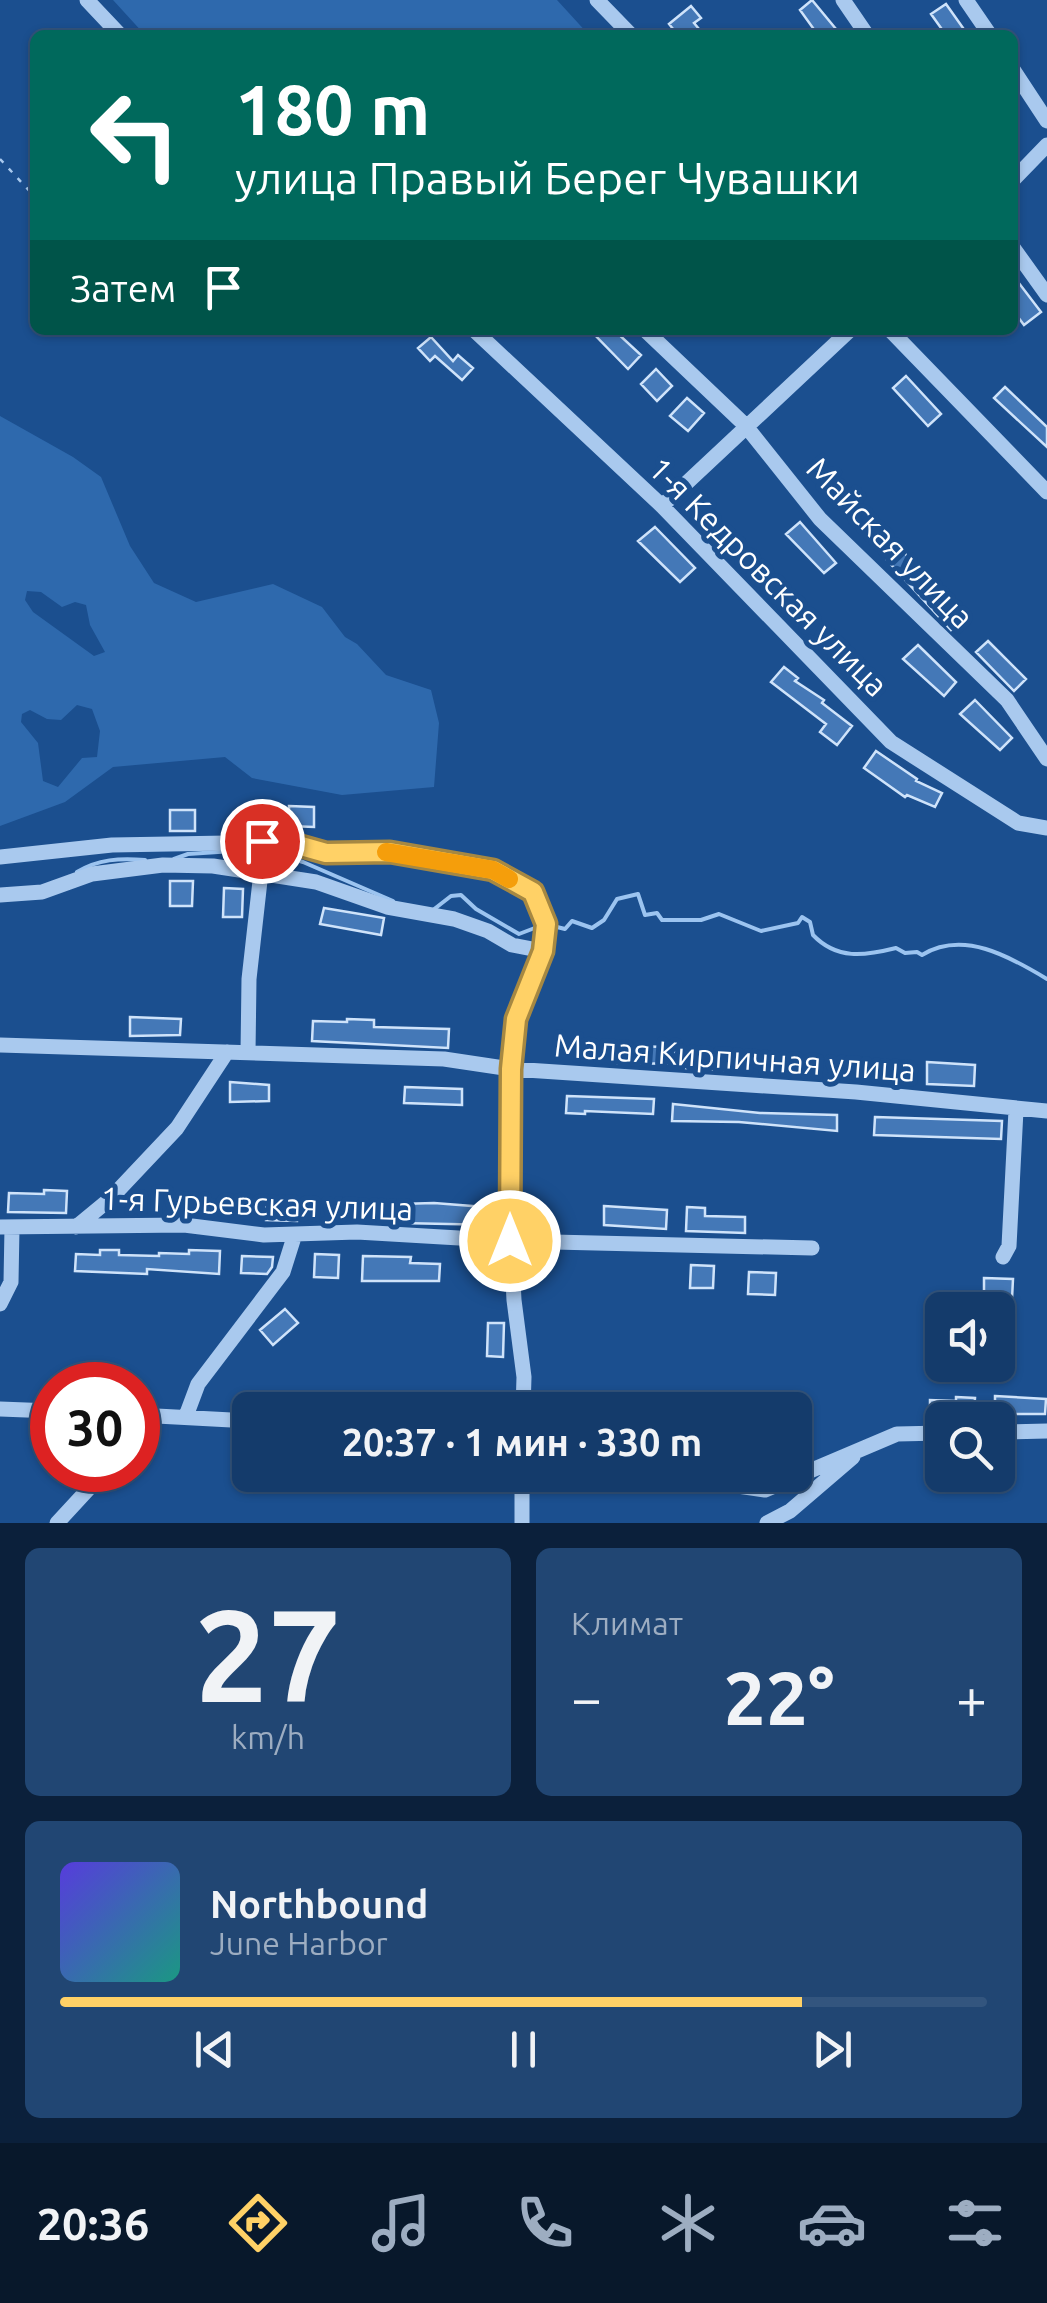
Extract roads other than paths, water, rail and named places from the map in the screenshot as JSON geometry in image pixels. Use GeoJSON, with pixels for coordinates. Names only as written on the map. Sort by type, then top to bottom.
{"type":"FeatureCollection","features":[{"type":"Feature","properties":{"kind":"street"},"geometry":{"type":"LineString","coordinates":[[86,0],[115,30]]}},
{"type":"Feature","properties":{"kind":"street"},"geometry":{"type":"LineString","coordinates":[[843,0],[864,30]]}},
{"type":"Feature","properties":{"kind":"street"},"geometry":{"type":"LineString","coordinates":[[966,0],[987,30]]}},
{"type":"Feature","properties":{"kind":"street"},"geometry":{"type":"LineString","coordinates":[[607,3],[626,30]]}},
{"type":"Feature","properties":{"kind":"street"},"geometry":{"type":"LineString","coordinates":[[1018,77],[1047,121]]}},
{"type":"Feature","properties":{"kind":"street"},"geometry":{"type":"LineString","coordinates":[[1018,175],[1047,146]]}},
{"type":"Feature","properties":{"kind":"street"},"geometry":{"type":"LineString","coordinates":[[1018,254],[1047,295]]}},
{"type":"Feature","properties":{"kind":"street","name":"1-я Кедровская улица"},"geometry":{"type":"LineString","coordinates":[[479,335],[662,506],[891,742],[1018,822],[1047,828]]}},
{"type":"Feature","properties":{"kind":"street","name":"Майская улица"},"geometry":{"type":"LineString","coordinates":[[649,335],[745,425],[820,519],[1007,700],[1047,759]]}},
{"type":"Feature","properties":{"kind":"street"},"geometry":{"type":"LineString","coordinates":[[662,506],[844,335]]}},
{"type":"Feature","properties":{"kind":"street"},"geometry":{"type":"LineString","coordinates":[[895,335],[1047,492]]}},
{"type":"Feature","properties":{"kind":"street"},"geometry":{"type":"LineString","coordinates":[[0,895],[42,892],[92,874],[163,865],[213,866],[287,842],[326,853],[390,852],[493,870],[533,892],[546,924],[543,951],[516,1019],[511,1069],[510,1241],[524,1392]]}},
{"type":"Feature","properties":{"kind":"street"},"geometry":{"type":"LineString","coordinates":[[0,857],[112,845],[246,857],[387,907],[454,919],[512,945],[543,951]]}},
{"type":"Feature","properties":{"kind":"street"},"geometry":{"type":"LineString","coordinates":[[246,857],[248,1053]]}},
{"type":"Feature","properties":{"kind":"street","name":"Малая Кирпичная улица"},"geometry":{"type":"LineString","coordinates":[[0,1044],[444,1059],[511,1069],[856,1092],[1047,1111]]}},
{"type":"Feature","properties":{"kind":"street"},"geometry":{"type":"LineString","coordinates":[[76,1227],[110,1199],[177,1128],[227,1052]]}},
{"type":"Feature","properties":{"kind":"street"},"geometry":{"type":"LineString","coordinates":[[1003,1257],[1010,1246],[1016,1110]]}},
{"type":"Feature","properties":{"kind":"street","name":"1-я Гурьевская улица"},"geometry":{"type":"LineString","coordinates":[[6,1228],[184,1226],[264,1235],[358,1232],[510,1241],[812,1248]]}},
{"type":"Feature","properties":{"kind":"street"},"geometry":{"type":"LineString","coordinates":[[0,1304],[10,1282],[6,1228]]}},
{"type":"Feature","properties":{"kind":"street"},"geometry":{"type":"LineString","coordinates":[[186,1416],[198,1384],[283,1272],[295,1234]]}},
{"type":"Feature","properties":{"kind":"street"},"geometry":{"type":"LineString","coordinates":[[0,1409],[30,1410]]}},
{"type":"Feature","properties":{"kind":"street"},"geometry":{"type":"LineString","coordinates":[[160,1415],[232,1420]]}},
{"type":"Feature","properties":{"kind":"street"},"geometry":{"type":"LineString","coordinates":[[1015,1432],[1047,1431]]}},
{"type":"Feature","properties":{"kind":"street"},"geometry":{"type":"LineString","coordinates":[[812,1469],[897,1434],[925,1433]]}},
{"type":"Feature","properties":{"kind":"street"},"geometry":{"type":"LineString","coordinates":[[767,1523],[790,1511],[868,1445]]}},
{"type":"Feature","properties":{"kind":"street"},"geometry":{"type":"LineString","coordinates":[[57,1523],[86,1492]]}},
{"type":"Feature","properties":{"kind":"street"},"geometry":{"type":"LineString","coordinates":[[522,1492],[522,1523]]}},
{"type":"Feature","properties":{"kind":"waterway"},"geometry":{"type":"LineString","coordinates":[[174,859],[188,854],[248,850]]}},
{"type":"Feature","properties":{"kind":"waterway"},"geometry":{"type":"LineString","coordinates":[[263,850],[303,862],[393,901]]}},
{"type":"Feature","properties":{"kind":"waterway"},"geometry":{"type":"LineString","coordinates":[[77,872],[110,860],[145,860]]}},
{"type":"Feature","properties":{"kind":"waterway"},"geometry":{"type":"LineString","coordinates":[[549,925],[565,929],[572,921],[592,928],[604,920],[617,899],[638,894],[645,915],[657,913],[662,920],[701,920],[719,914],[761,931],[798,923],[802,917],[810,922],[813,935],[841,952],[862,954],[896,948],[922,955],[953,945],[970,946],[1002,955],[1047,979]]}},
{"type":"Feature","properties":{"kind":"waterway"},"geometry":{"type":"LineString","coordinates":[[433,910],[451,896],[461,895],[476,909],[519,934],[540,926]]}}]}
